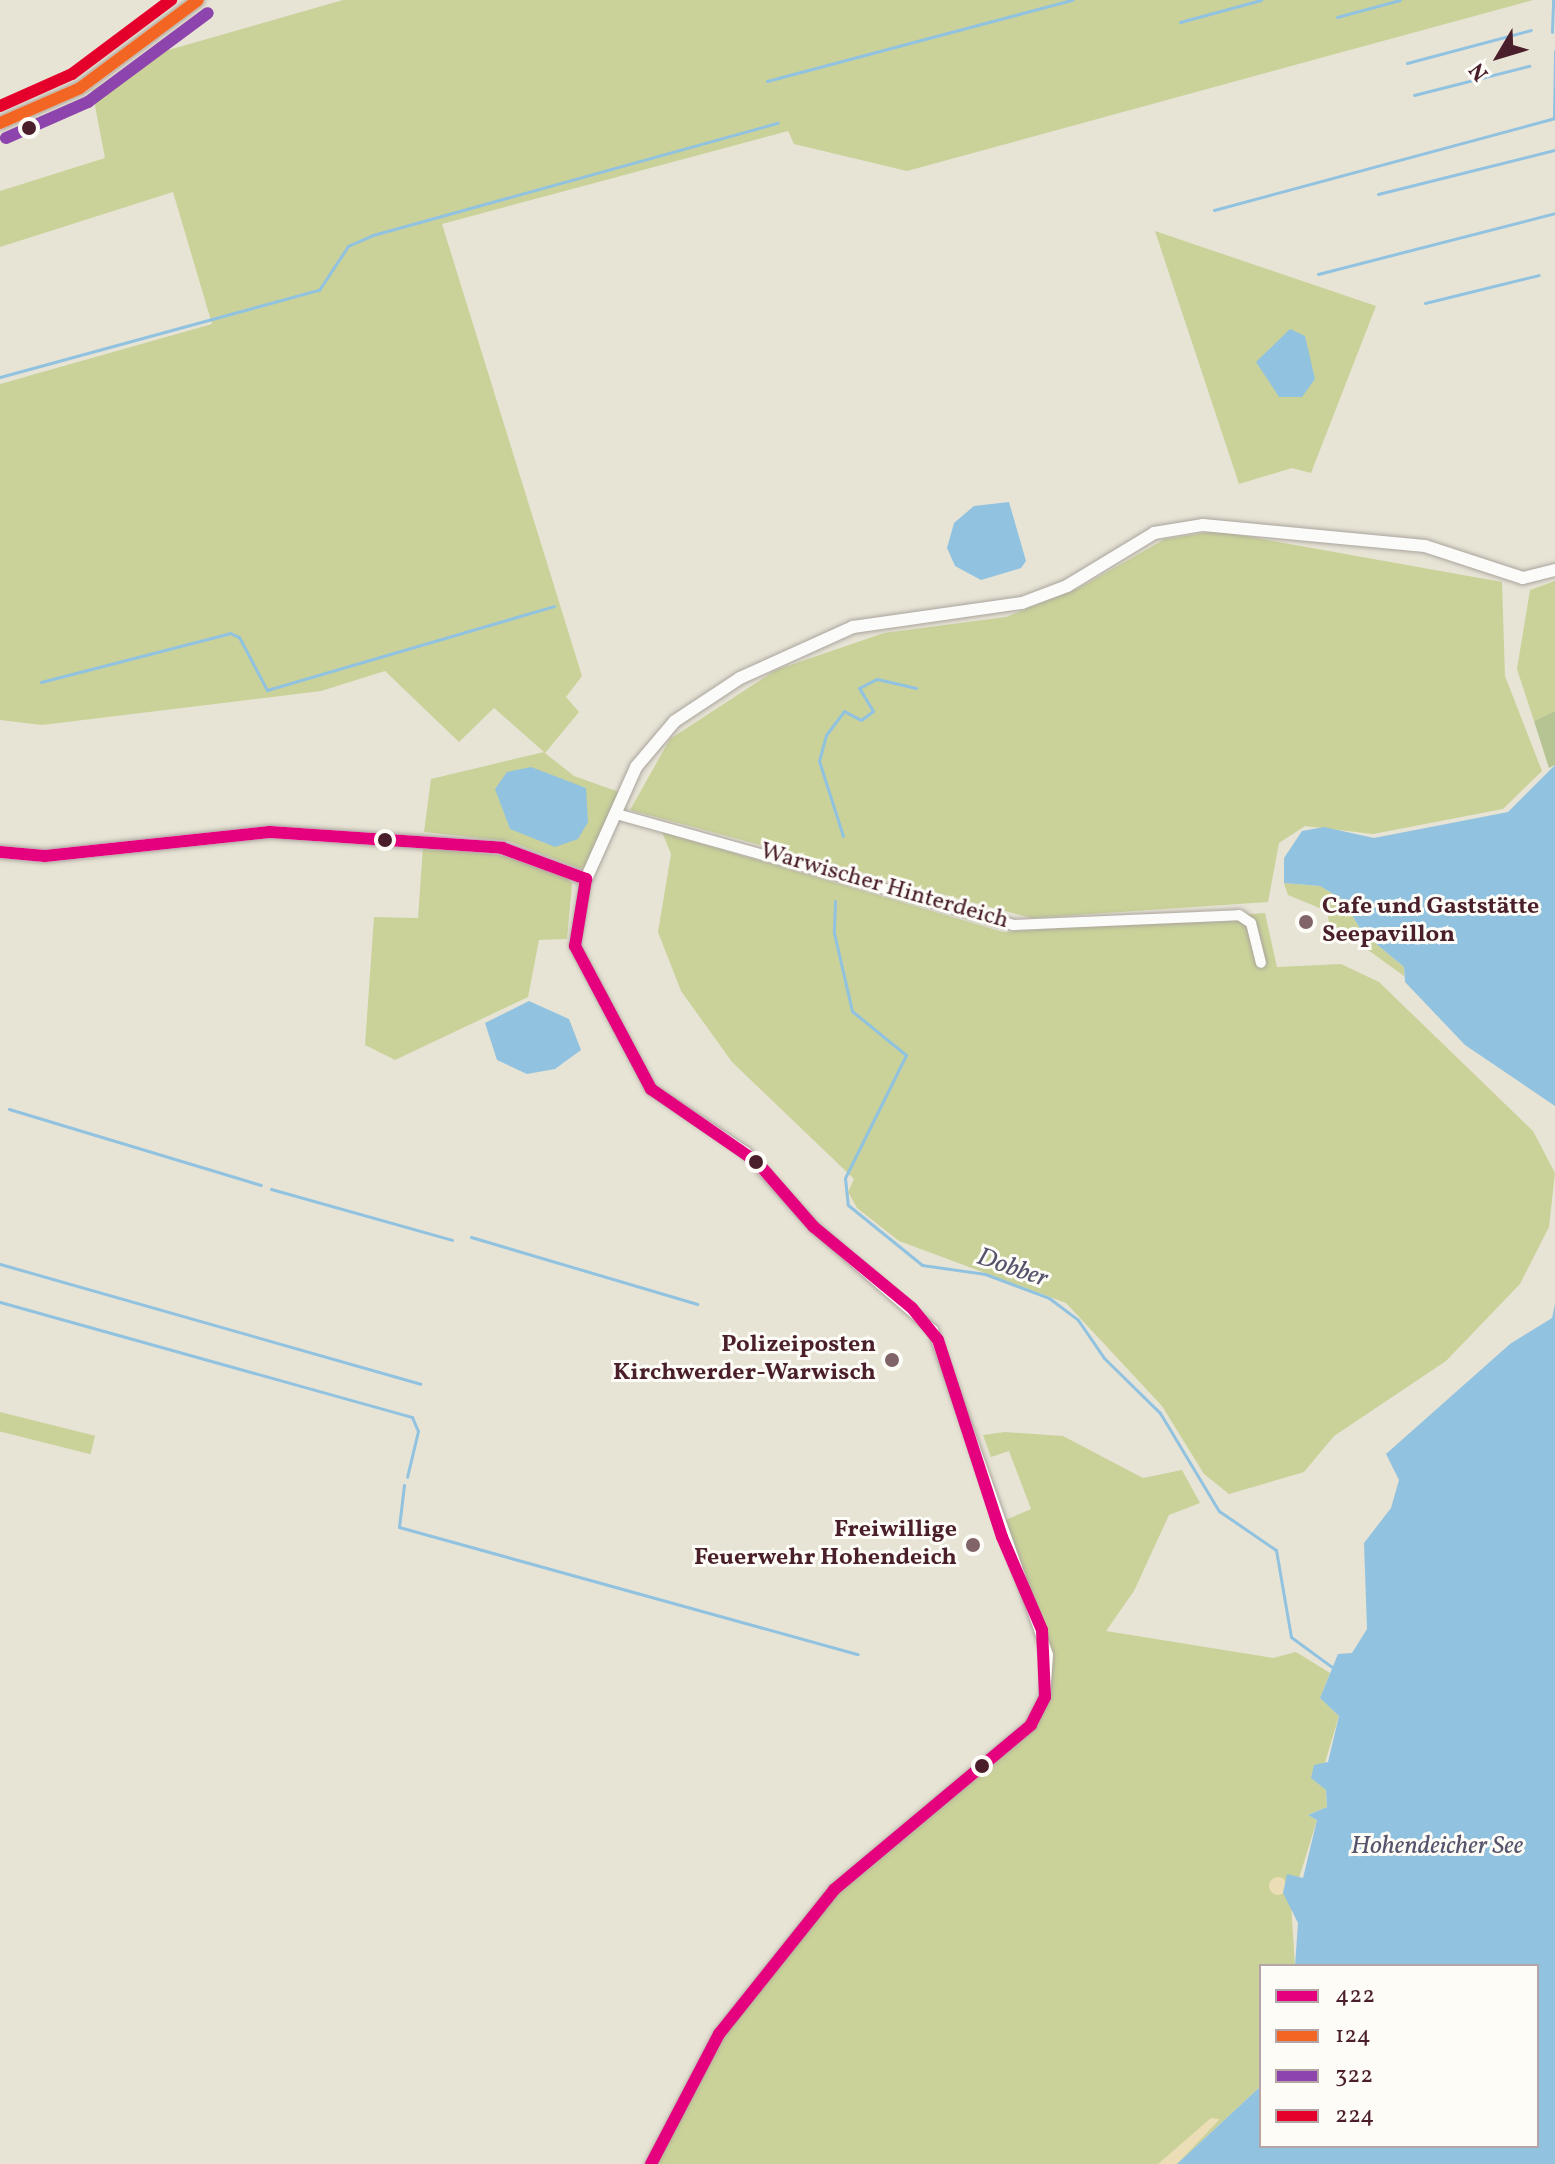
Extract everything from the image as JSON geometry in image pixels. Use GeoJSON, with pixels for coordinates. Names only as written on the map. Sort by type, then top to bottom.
{"type":"FeatureCollection","features":[{"type":"Feature","properties":{"kind":"street"},"geometry":{"type":"LineString","coordinates":[[0,123],[80,88],[198,0]]}},
{"type":"Feature","properties":{"kind":"street"},"geometry":{"type":"LineString","coordinates":[[651,2164],[729,2020],[834,1890],[1031,1725],[1045,1697],[1048,1655],[933,1330],[814,1227],[746,1152],[651,1089],[577,952],[574,922],[586,879],[620,815],[628,781],[647,750],[692,706],[740,678],[853,627],[1048,595],[1165,530],[1235,524],[1425,546],[1523,578],[1555,570]]}},
{"type":"Feature","properties":{"kind":"street","name":"Warwischer Hinterdeich"},"geometry":{"type":"LineString","coordinates":[[620,815],[1013,925],[1239,915],[1251,923],[1261,963]]}},
{"type":"Feature","properties":{"kind":"street"},"geometry":{"type":"LineString","coordinates":[[0,852],[45,856],[270,832],[502,848],[586,879]]}},
{"type":"Feature","properties":{"kind":"green space"},"geometry":{"type":"Polygon","coordinates":[[[343,0],[1533,0],[907,171],[794,144],[788,131],[442,224],[582,676],[566,697],[579,712],[545,753],[574,776],[622,793],[587,867],[579,868],[509,841],[424,832],[431,779],[544,752],[494,708],[459,742],[385,671],[321,691],[42,725],[0,720],[0,384],[212,324],[173,192],[0,247],[0,191],[105,158],[92,90],[151,55],[343,0]]]}},
{"type":"Feature","properties":{"kind":"green space"},"geometry":{"type":"Polygon","coordinates":[[[1155,231],[1376,306],[1311,473],[1292,468],[1239,484],[1155,231]]]}},
{"type":"Feature","properties":{"kind":"green space"},"geometry":{"type":"Polygon","coordinates":[[[1217,531],[1502,582],[1505,676],[1542,771],[1503,809],[1373,834],[1305,826],[1279,843],[1268,902],[1031,918],[630,810],[670,739],[776,670],[884,633],[1006,617],[1079,588],[1165,539],[1217,531]]]}},
{"type":"Feature","properties":{"kind":"green space"},"geometry":{"type":"Polygon","coordinates":[[[1555,581],[1555,711],[1534,721],[1517,669],[1530,590],[1555,581]]]}},
{"type":"Feature","properties":{"kind":"green space"},"geometry":{"type":"Polygon","coordinates":[[[1555,711],[1555,765],[1549,768],[1534,721],[1555,711]]]}},
{"type":"Feature","properties":{"kind":"green space"},"geometry":{"type":"Polygon","coordinates":[[[662,832],[1003,932],[1265,913],[1277,967],[1341,964],[1379,982],[1533,1131],[1555,1173],[1549,1227],[1520,1284],[1446,1361],[1334,1436],[1304,1472],[1229,1494],[1204,1474],[1162,1406],[1066,1303],[899,1241],[857,1208],[848,1192],[854,1179],[732,1062],[681,991],[658,932],[671,854],[662,832]]]}},
{"type":"Feature","properties":{"kind":"green space"},"geometry":{"type":"Polygon","coordinates":[[[423,847],[506,856],[565,876],[572,884],[567,939],[539,940],[528,997],[395,1060],[365,1045],[374,917],[418,918],[423,847]]]}},
{"type":"Feature","properties":{"kind":"green space"},"geometry":{"type":"Polygon","coordinates":[[[1284,883],[1320,886],[1343,900],[1362,932],[1404,967],[1404,976],[1329,922],[1327,911],[1288,895],[1284,883]]]}},
{"type":"Feature","properties":{"kind":"green space"},"geometry":{"type":"Polygon","coordinates":[[[0,1412],[95,1436],[90,1454],[0,1432],[0,1412]]]}},
{"type":"Feature","properties":{"kind":"green space"},"geometry":{"type":"Polygon","coordinates":[[[1005,1432],[1063,1436],[1143,1478],[1182,1470],[1200,1503],[1169,1515],[1134,1591],[1106,1631],[1273,1658],[1296,1652],[1330,1673],[1320,1698],[1339,1716],[1324,1766],[1327,1807],[1308,1815],[1317,1820],[1291,1904],[1295,1964],[1259,1964],[1259,2088],[1177,2164],[657,2164],[729,2029],[834,1898],[1029,1735],[1048,1704],[1052,1650],[1001,1522],[1031,1509],[1009,1451],[991,1457],[983,1435],[1005,1432]]]}},
{"type":"Feature","properties":{"kind":"sand"},"geometry":{"type":"Polygon","coordinates":[[[1278,1877],[1287,1886],[1278,1895],[1269,1886],[1278,1877]]]}},
{"type":"Feature","properties":{"kind":"sand"},"geometry":{"type":"Polygon","coordinates":[[[1211,2118],[1220,2119],[1177,2164],[1158,2164],[1211,2118]]]}},
{"type":"Feature","properties":{"kind":"water"},"geometry":{"type":"Polygon","coordinates":[[[1290,329],[1305,336],[1315,379],[1302,397],[1279,397],[1256,362],[1290,329]]]}},
{"type":"Feature","properties":{"kind":"water"},"geometry":{"type":"Polygon","coordinates":[[[1009,502],[1026,561],[1021,568],[981,580],[955,566],[947,548],[954,523],[974,506],[1009,502]]]}},
{"type":"Feature","properties":{"kind":"water"},"geometry":{"type":"Polygon","coordinates":[[[1555,765],[1555,1106],[1465,1045],[1405,982],[1404,967],[1362,932],[1343,900],[1320,886],[1284,883],[1284,858],[1302,831],[1324,827],[1374,838],[1508,812],[1555,765]]]}},
{"type":"Feature","properties":{"kind":"water"},"geometry":{"type":"Polygon","coordinates":[[[531,767],[586,788],[588,822],[578,839],[555,847],[510,829],[495,789],[507,772],[531,767]]]}},
{"type":"Feature","properties":{"kind":"water"},"geometry":{"type":"Polygon","coordinates":[[[529,1001],[569,1019],[581,1050],[555,1069],[527,1074],[497,1060],[485,1023],[529,1001]]]}},
{"type":"Feature","properties":{"kind":"water","name":"Hohendeicher See"},"geometry":{"type":"Polygon","coordinates":[[[1555,1304],[1555,2164],[1177,2164],[1259,2088],[1259,2148],[1539,2148],[1539,1964],[1295,1964],[1298,1923],[1283,1893],[1287,1874],[1303,1878],[1317,1820],[1308,1815],[1327,1807],[1326,1790],[1311,1778],[1314,1765],[1328,1762],[1339,1716],[1320,1698],[1338,1654],[1352,1653],[1367,1629],[1364,1543],[1391,1508],[1399,1480],[1386,1454],[1510,1344],[1552,1318],[1555,1304]]]}},
{"type":"Feature","properties":{"kind":"waterway"},"geometry":{"type":"LineString","coordinates":[[767,81],[1072,0]]}},
{"type":"Feature","properties":{"kind":"waterway"},"geometry":{"type":"LineString","coordinates":[[1180,22],[1261,0]]}},
{"type":"Feature","properties":{"kind":"waterway"},"geometry":{"type":"LineString","coordinates":[[1337,17],[1400,0]]}},
{"type":"Feature","properties":{"kind":"waterway"},"geometry":{"type":"LineString","coordinates":[[1552,32],[1553,0]]}},
{"type":"Feature","properties":{"kind":"waterway"},"geometry":{"type":"LineString","coordinates":[[1407,63],[1531,30]]}},
{"type":"Feature","properties":{"kind":"waterway"},"geometry":{"type":"LineString","coordinates":[[1554,118],[1555,51]]}},
{"type":"Feature","properties":{"kind":"waterway"},"geometry":{"type":"LineString","coordinates":[[1414,95],[1529,66]]}},
{"type":"Feature","properties":{"kind":"waterway"},"geometry":{"type":"LineString","coordinates":[[1214,210],[1555,118]]}},
{"type":"Feature","properties":{"kind":"waterway"},"geometry":{"type":"LineString","coordinates":[[0,377],[319,290],[348,246],[373,235],[778,123]]}},
{"type":"Feature","properties":{"kind":"waterway"},"geometry":{"type":"LineString","coordinates":[[1378,194],[1555,150]]}},
{"type":"Feature","properties":{"kind":"waterway"},"geometry":{"type":"LineString","coordinates":[[1318,274],[1555,213]]}},
{"type":"Feature","properties":{"kind":"waterway"},"geometry":{"type":"LineString","coordinates":[[1425,303],[1539,275]]}},
{"type":"Feature","properties":{"kind":"waterway"},"geometry":{"type":"LineString","coordinates":[[41,682],[230,633],[239,637],[267,690],[554,606]]}},
{"type":"Feature","properties":{"kind":"waterway","name":"Dobber"},"geometry":{"type":"LineString","coordinates":[[843,836],[819,761],[826,735],[844,711],[861,720],[873,711],[859,688],[877,679],[916,688]]}},
{"type":"Feature","properties":{"kind":"waterway","name":"Dobber"},"geometry":{"type":"LineString","coordinates":[[835,901],[834,933],[852,1011],[906,1055],[845,1178],[848,1205],[922,1265],[985,1274],[1049,1298],[1078,1320],[1104,1358],[1160,1413],[1219,1511],[1276,1550],[1291,1637],[1332,1667]]}},
{"type":"Feature","properties":{"kind":"waterway"},"geometry":{"type":"LineString","coordinates":[[9,1109],[261,1185]]}},
{"type":"Feature","properties":{"kind":"waterway"},"geometry":{"type":"LineString","coordinates":[[271,1189],[452,1240]]}},
{"type":"Feature","properties":{"kind":"waterway"},"geometry":{"type":"LineString","coordinates":[[471,1237],[697,1304]]}},
{"type":"Feature","properties":{"kind":"waterway"},"geometry":{"type":"LineString","coordinates":[[0,1264],[420,1384]]}},
{"type":"Feature","properties":{"kind":"waterway"},"geometry":{"type":"LineString","coordinates":[[0,1302],[412,1417],[418,1431],[407,1477]]}},
{"type":"Feature","properties":{"kind":"waterway"},"geometry":{"type":"LineString","coordinates":[[404,1485],[399,1527],[858,1654]]}},
{"type":"Feature","properties":{"kind":"transit line","name":"224"},"geometry":{"type":"LineString","coordinates":[[0,106],[72,74],[171,0]]}},
{"type":"Feature","properties":{"kind":"transit line","name":"124"},"geometry":{"type":"LineString","coordinates":[[0,123],[80,88],[198,0]]}},
{"type":"Feature","properties":{"kind":"transit line","name":"322"},"geometry":{"type":"LineString","coordinates":[[6,138],[88,102],[208,13]]}},
{"type":"Feature","properties":{"kind":"transit line","name":"422"},"geometry":{"type":"LineString","coordinates":[[0,852],[45,856],[270,832],[502,848],[586,879],[575,946],[651,1089],[757,1162],[814,1227],[912,1308],[938,1340],[1002,1537],[1042,1630],[1045,1697],[1031,1725],[834,1890],[719,2034],[651,2164]]}},
{"type":"Feature","properties":{"kind":"place","name":"Cafe und Gaststätte Seepavillon"},"geometry":{"type":"Point","coordinates":[1306,922]}},
{"type":"Feature","properties":{"kind":"place","name":"Polizeiposten Kirchwerder-Warwisch"},"geometry":{"type":"Point","coordinates":[892,1360]}},
{"type":"Feature","properties":{"kind":"place","name":"Freiwillige Feuerwehr Hohendeich"},"geometry":{"type":"Point","coordinates":[973,1545]}}]}
